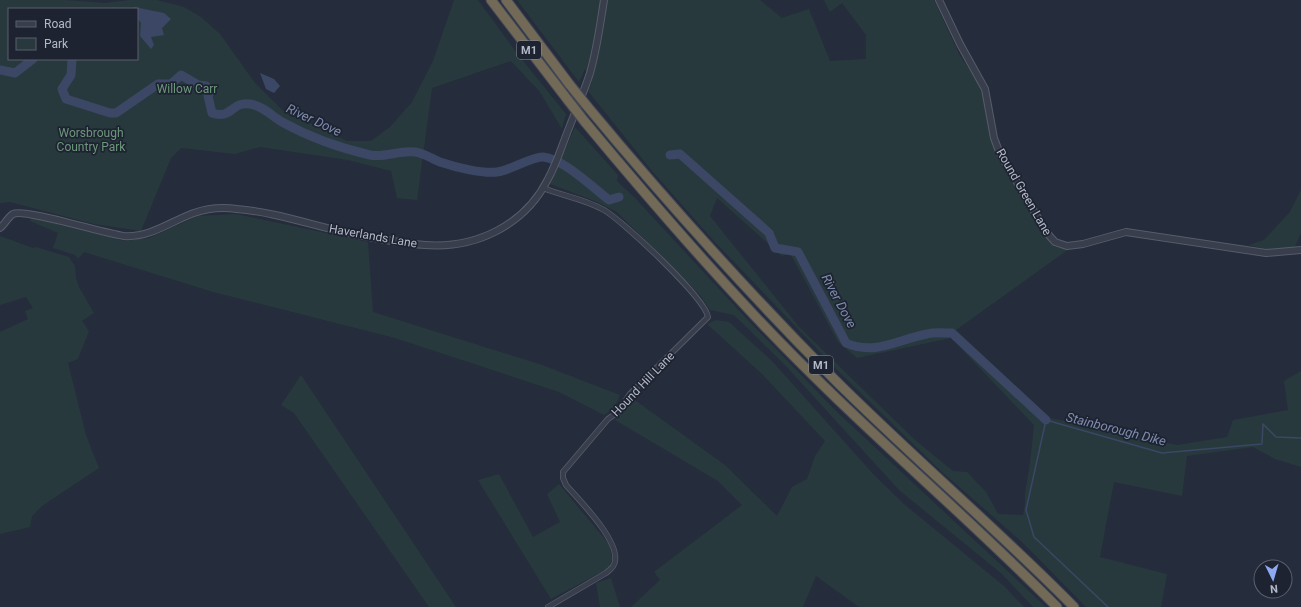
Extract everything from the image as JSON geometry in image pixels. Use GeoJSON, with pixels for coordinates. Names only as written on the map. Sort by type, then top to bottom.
{"type":"FeatureCollection","features":[{"type":"Feature","properties":{"kind":"highway","name":"M1"},"geometry":{"type":"LineString","coordinates":[[491,0],[585,122],[753,314],[827,388],[1018,568],[1057,607]]}},
{"type":"Feature","properties":{"kind":"highway","name":"M1"},"geometry":{"type":"LineString","coordinates":[[506,0],[587,106],[706,245],[827,371],[914,456],[1023,555],[1074,607]]}},
{"type":"Feature","properties":{"kind":"street","name":"Haverlands Lane"},"geometry":{"type":"LineString","coordinates":[[0,228],[17,212],[36,215],[98,231],[134,236],[153,232],[196,212],[219,208],[256,212],[372,237],[425,245],[462,244],[482,238],[509,224],[524,212],[543,188],[554,167],[590,75],[599,36],[604,0]]}},
{"type":"Feature","properties":{"kind":"street","name":"Round Green Lane"},"geometry":{"type":"LineString","coordinates":[[939,0],[960,44],[986,89],[994,138],[1000,154],[1047,233],[1055,242],[1060,245],[1075,246],[1126,232],[1266,252],[1301,250]]}},
{"type":"Feature","properties":{"kind":"street","name":"Hound Hill Lane"},"geometry":{"type":"LineString","coordinates":[[543,188],[593,204],[618,218],[698,299],[707,312],[708,317],[627,398],[618,412],[608,419],[563,472],[563,478],[566,485],[610,538],[616,561],[612,568],[606,573],[548,607]]}},
{"type":"Feature","properties":{"kind":"green space","name":"Willow Carr"},"geometry":{"type":"Polygon","coordinates":[[[0,0],[66,0],[106,3],[129,0],[157,0],[184,7],[201,17],[220,34],[255,83],[282,110],[347,141],[371,141],[390,127],[412,102],[433,61],[454,0],[478,0],[516,52],[566,114],[562,129],[540,92],[511,61],[432,88],[417,200],[397,198],[391,171],[348,160],[260,147],[235,154],[181,148],[171,158],[141,231],[94,224],[10,202],[0,203],[0,0]]]}},
{"type":"Feature","properties":{"kind":"green space"},"geometry":{"type":"Polygon","coordinates":[[[517,0],[760,0],[782,18],[809,9],[830,61],[866,59],[866,35],[842,3],[830,12],[824,0],[934,0],[959,54],[983,90],[988,124],[996,156],[1041,231],[1053,246],[1069,249],[956,330],[1050,418],[1177,445],[1227,437],[1233,420],[1288,410],[1284,381],[1301,371],[1301,467],[1275,459],[1253,447],[1187,456],[1182,496],[1114,482],[1100,557],[1167,574],[1161,607],[1086,607],[1021,541],[941,471],[842,375],[714,241],[652,171],[588,91],[592,82],[585,69],[579,82],[517,0]],[[717,198],[710,216],[800,328],[915,440],[953,471],[967,472],[986,492],[998,514],[1023,515],[1034,425],[951,338],[857,358],[838,342],[790,253],[782,256],[717,198]]]}},
{"type":"Feature","properties":{"kind":"green space"},"geometry":{"type":"Polygon","coordinates":[[[575,127],[618,175],[617,181],[635,198],[745,317],[835,410],[1046,607],[1033,607],[1002,574],[899,490],[785,365],[734,315],[710,310],[700,295],[617,212],[595,201],[550,184],[575,127]]]}},
{"type":"Feature","properties":{"kind":"green space"},"geometry":{"type":"Polygon","coordinates":[[[1301,190],[1301,233],[1294,248],[1270,250],[1249,245],[1264,240],[1290,212],[1301,190]]]}},
{"type":"Feature","properties":{"kind":"green space"},"geometry":{"type":"Polygon","coordinates":[[[236,214],[368,242],[373,312],[542,365],[620,395],[614,408],[604,415],[559,392],[395,338],[213,292],[84,252],[78,259],[75,255],[53,248],[58,233],[30,221],[32,218],[125,241],[149,238],[198,216],[236,214]]]}},
{"type":"Feature","properties":{"kind":"green space"},"geometry":{"type":"Polygon","coordinates":[[[0,236],[33,248],[36,247],[69,257],[75,266],[76,278],[79,287],[94,313],[82,321],[89,331],[78,359],[68,363],[86,435],[99,468],[42,506],[32,516],[30,527],[0,534],[0,332],[28,319],[25,311],[33,308],[26,297],[0,305],[0,236]]]}},
{"type":"Feature","properties":{"kind":"green space"},"geometry":{"type":"Polygon","coordinates":[[[716,320],[729,322],[772,361],[874,475],[905,505],[1004,586],[1024,607],[859,607],[816,576],[803,607],[631,607],[660,580],[654,572],[742,505],[718,481],[615,420],[632,398],[725,465],[777,516],[792,487],[807,479],[815,456],[825,441],[761,373],[707,324],[716,320]]]}},
{"type":"Feature","properties":{"kind":"green space"},"geometry":{"type":"Polygon","coordinates":[[[301,375],[456,607],[429,607],[294,413],[281,405],[301,375]]]}},
{"type":"Feature","properties":{"kind":"green space"},"geometry":{"type":"Polygon","coordinates":[[[499,474],[533,537],[560,522],[547,494],[559,484],[609,544],[612,559],[609,568],[551,599],[478,480],[499,474]]]}},
{"type":"Feature","properties":{"kind":"green space"},"geometry":{"type":"Polygon","coordinates":[[[611,578],[620,607],[600,607],[596,583],[611,578]]]}},
{"type":"Feature","properties":{"kind":"water"},"geometry":{"type":"Polygon","coordinates":[[[134,7],[164,13],[171,19],[162,28],[164,35],[151,37],[154,45],[151,49],[140,36],[141,23],[138,19],[138,8],[133,8],[134,7]]]}},
{"type":"Feature","properties":{"kind":"water"},"geometry":{"type":"Polygon","coordinates":[[[260,73],[274,79],[280,86],[274,93],[266,89],[260,73]]]}},
{"type":"Feature","properties":{"kind":"waterway","name":"River Dove"},"geometry":{"type":"LineString","coordinates":[[0,70],[15,73],[32,60]]}},
{"type":"Feature","properties":{"kind":"waterway","name":"River Dove"},"geometry":{"type":"LineString","coordinates":[[72,60],[71,75],[62,89],[66,99],[110,113],[116,113],[158,84],[171,84],[181,75],[198,85],[206,86],[211,90],[208,96],[212,113],[224,114],[239,105],[255,105],[282,122],[325,142],[347,149],[376,156],[403,152],[415,152],[446,164],[476,171],[502,171],[533,159],[543,157],[551,159],[569,168],[609,200],[619,197]]}},
{"type":"Feature","properties":{"kind":"waterway","name":"River Dove"},"geometry":{"type":"LineString","coordinates":[[670,155],[680,154],[769,233],[775,248],[798,252],[846,343],[857,347],[867,348],[887,345],[930,333],[952,333],[1046,420]]}},
{"type":"Feature","properties":{"kind":"waterway","name":"Stainborough Dike"},"geometry":{"type":"LineString","coordinates":[[1108,607],[1034,537],[1026,510],[1046,420],[1162,453],[1262,444],[1263,424],[1276,437],[1301,438]]}},
{"type":"Feature","properties":{"kind":"park label","name":"Worsbrough Country Park"},"geometry":{"type":"Point","coordinates":[91,140]}}]}
